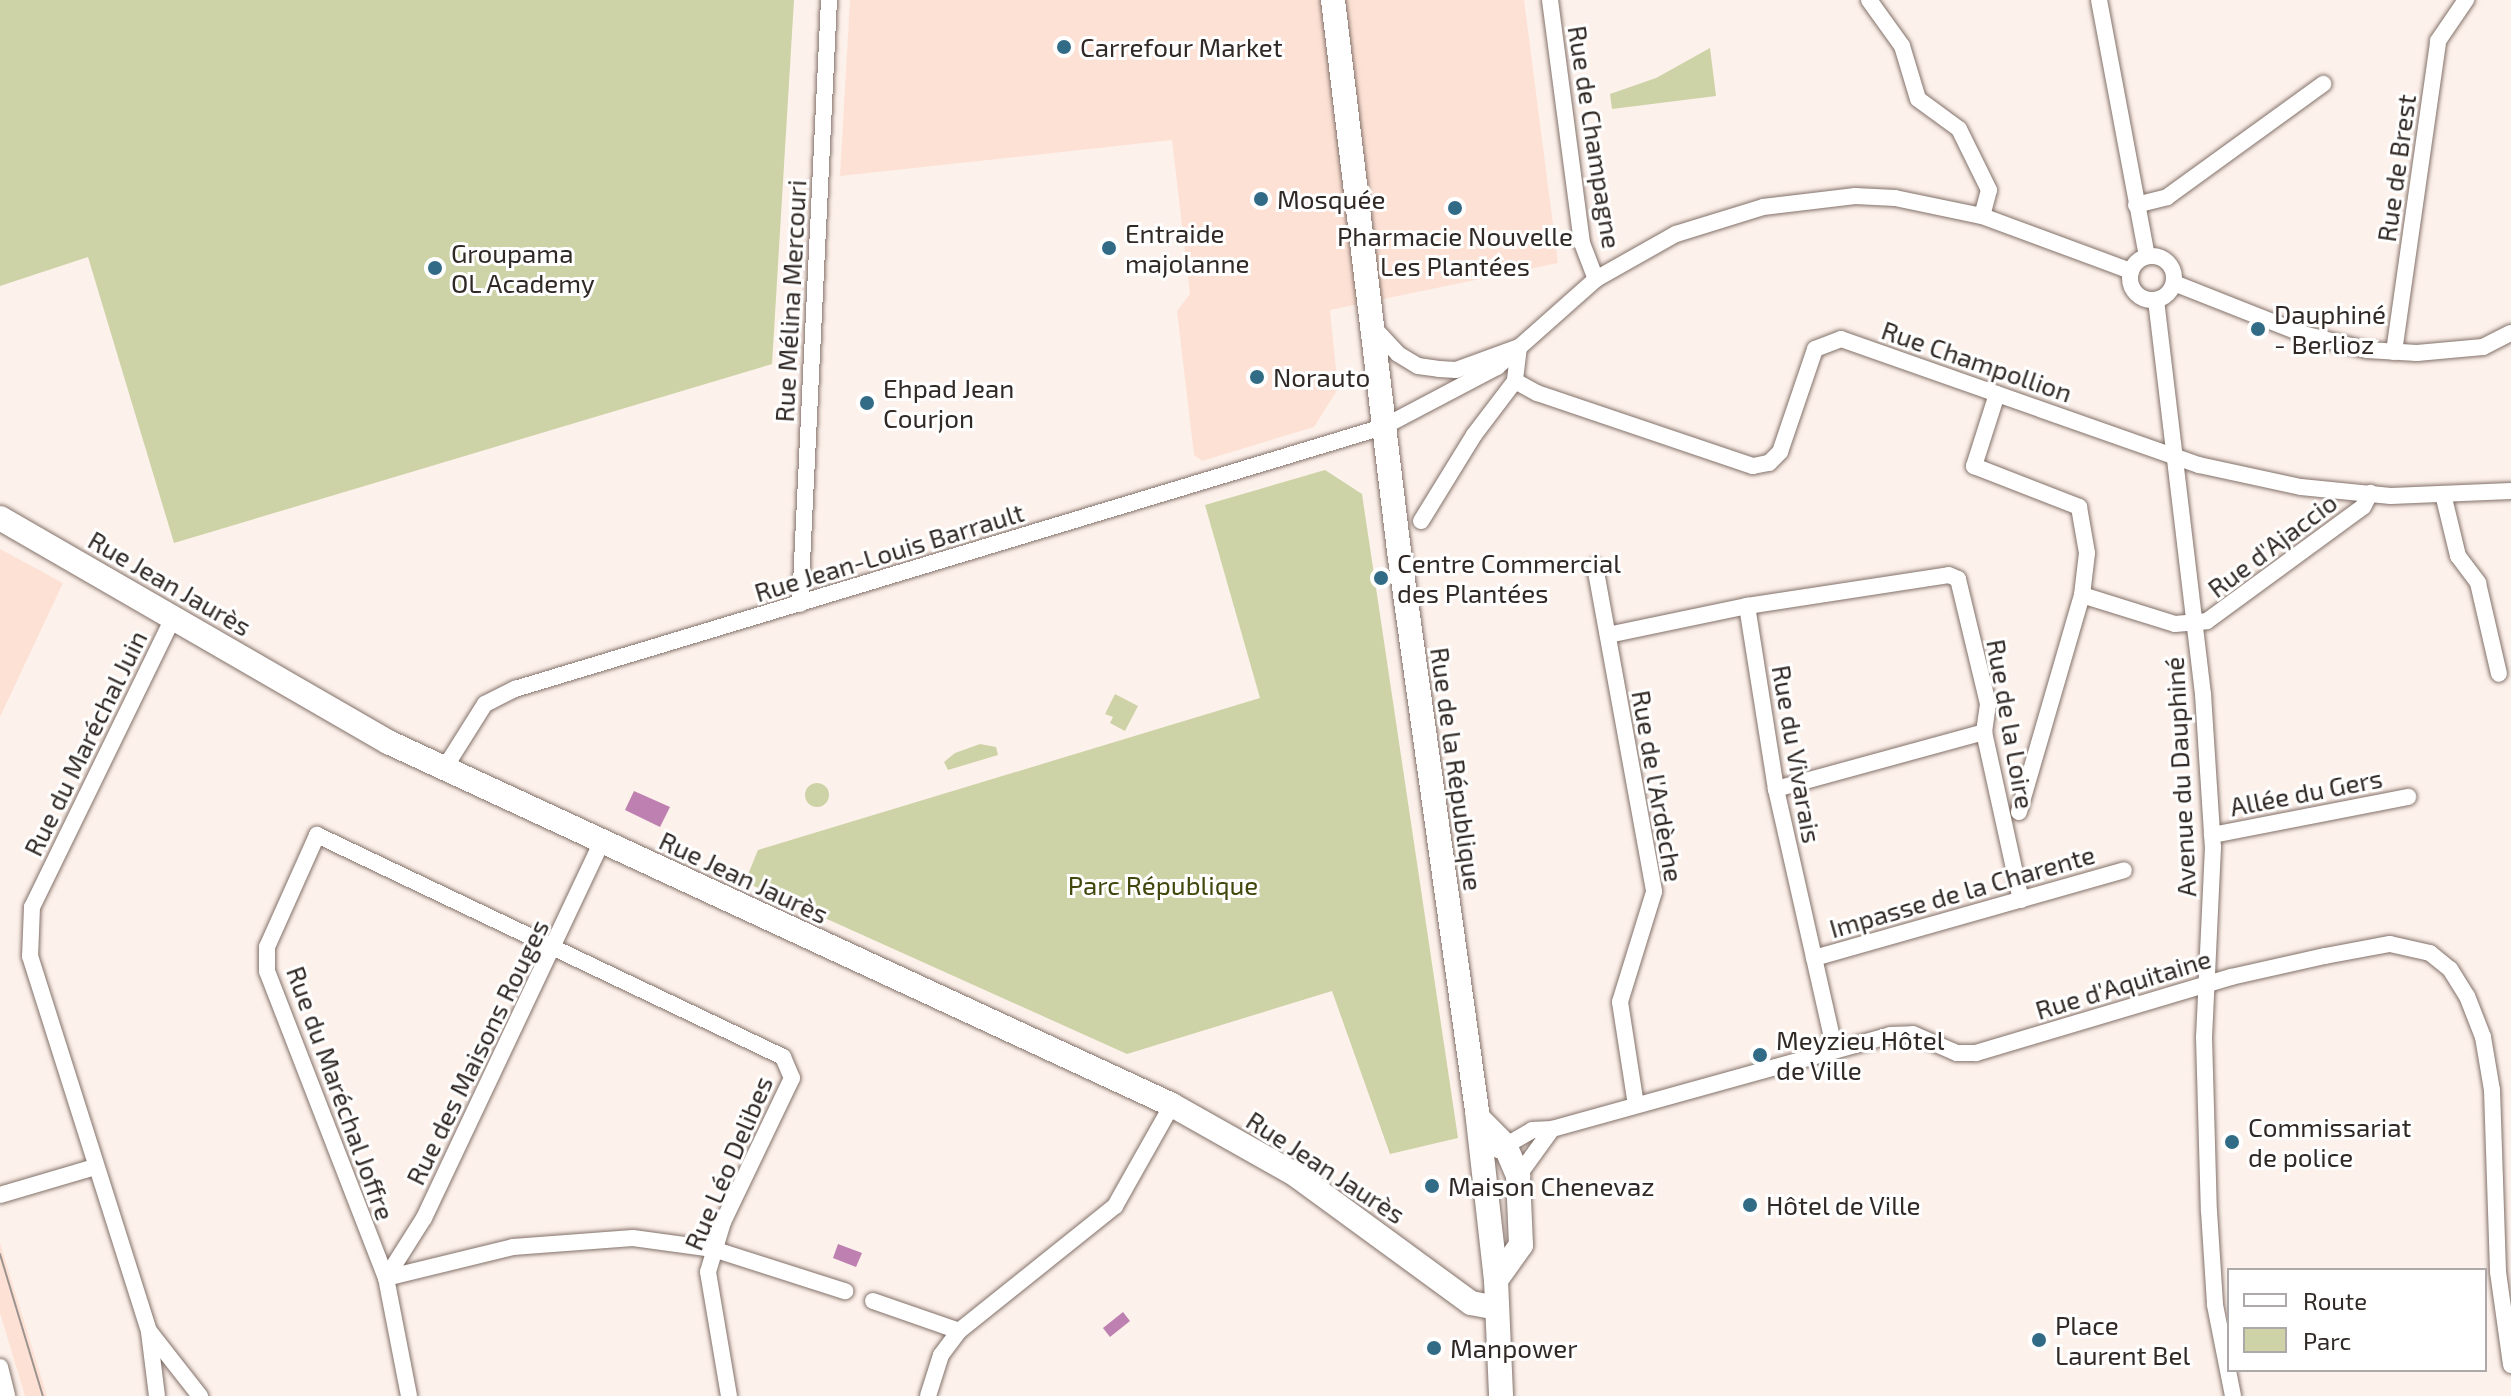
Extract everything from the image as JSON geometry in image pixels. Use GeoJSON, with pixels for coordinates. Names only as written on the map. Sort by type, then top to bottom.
{"type":"FeatureCollection","features":[{"type":"Feature","properties":{"kind":"main road","name":"Rue de la République"},"geometry":{"type":"LineString","coordinates":[[1317,0],[1350,302],[1383,427]]}},
{"type":"Feature","properties":{"kind":"main road","name":"Rue de la République"},"geometry":{"type":"LineString","coordinates":[[1333,0],[1383,427],[1478,1118],[1488,1240],[1496,1280],[1501,1396]]}},
{"type":"Feature","properties":{"kind":"main road","name":"Rue Jean Jaurès"},"geometry":{"type":"LineString","coordinates":[[2,521],[174,616],[388,742],[1172,1105],[1296,1175],[1454,1286],[1471,1303],[1496,1308]]}},
{"type":"Feature","properties":{"kind":"main road"},"geometry":{"type":"LineString","coordinates":[[1454,1286],[1496,1280],[1521,1242],[1518,1176],[1505,1145],[1478,1118]]}},
{"type":"Feature","properties":{"kind":"main road"},"geometry":{"type":"LineString","coordinates":[[1488,1240],[1504,1248],[1521,1242]]}},
{"type":"Feature","properties":{"kind":"street","name":"Rue Mélina Mercouri"},"geometry":{"type":"LineString","coordinates":[[800,604],[829,0]]}},
{"type":"Feature","properties":{"kind":"street","name":"Rue de Champagne"},"geometry":{"type":"LineString","coordinates":[[1550,0],[1582,243],[1596,279]]}},
{"type":"Feature","properties":{"kind":"street"},"geometry":{"type":"LineString","coordinates":[[1869,0],[1902,46],[1918,99],[1959,129],[1989,190],[1982,216]]}},
{"type":"Feature","properties":{"kind":"street"},"geometry":{"type":"LineString","coordinates":[[2099,0],[2147,256]]}},
{"type":"Feature","properties":{"kind":"street","name":"Rue de Brest"},"geometry":{"type":"LineString","coordinates":[[2394,352],[2438,41],[2466,0]]}},
{"type":"Feature","properties":{"kind":"street"},"geometry":{"type":"LineString","coordinates":[[2136,205],[2167,197],[2323,84]]}},
{"type":"Feature","properties":{"kind":"street","name":"Rue Jean-Louis Barrault"},"geometry":{"type":"LineString","coordinates":[[444,769],[475,715],[498,696],[1383,427],[1471,384],[1519,347],[1596,279],[1676,234],[1763,207],[1868,197],[1982,216],[2131,271]]}},
{"type":"Feature","properties":{"kind":"street"},"geometry":{"type":"LineString","coordinates":[[2147,256],[2168,262],[2174,283],[2168,294],[2156,300],[2135,293],[2131,271],[2147,256]]}},
{"type":"Feature","properties":{"kind":"street"},"geometry":{"type":"LineString","coordinates":[[2174,283],[2303,334],[2394,352],[2483,347],[2511,333]]}},
{"type":"Feature","properties":{"kind":"street","name":"Avenue du Dauphiné"},"geometry":{"type":"LineString","coordinates":[[2156,300],[2177,457],[2212,835],[2208,984],[2209,1211],[2215,1305],[2227,1366]]}},
{"type":"Feature","properties":{"kind":"street"},"geometry":{"type":"LineString","coordinates":[[1370,323],[1398,354],[1418,366],[1456,370],[1519,347],[1515,381],[1474,435],[1421,521]]}},
{"type":"Feature","properties":{"kind":"street","name":"Rue Champollion"},"geometry":{"type":"LineString","coordinates":[[1515,381],[1537,393],[1753,466],[1769,463],[1780,452],[1815,349],[1825,342],[1841,339],[2177,457],[2301,487],[2370,493],[2511,491]]}},
{"type":"Feature","properties":{"kind":"street"},"geometry":{"type":"LineString","coordinates":[[1997,394],[1974,466],[2079,507],[2087,553],[2082,595],[2019,812]]}},
{"type":"Feature","properties":{"kind":"street","name":"Rue d'Ajaccio"},"geometry":{"type":"LineString","coordinates":[[2194,624],[2219,615],[2363,507],[2370,493]]}},
{"type":"Feature","properties":{"kind":"street"},"geometry":{"type":"LineString","coordinates":[[2443,494],[2458,556],[2478,583],[2499,674]]}},
{"type":"Feature","properties":{"kind":"street","name":"Rue de l'Ardèche"},"geometry":{"type":"LineString","coordinates":[[1595,566],[1654,892],[1620,1002],[1636,1105]]}},
{"type":"Feature","properties":{"kind":"street","name":"Rue de la Loire"},"geometry":{"type":"LineString","coordinates":[[1747,606],[1949,575],[1958,579],[1988,704],[1984,732],[2021,900]]}},
{"type":"Feature","properties":{"kind":"street"},"geometry":{"type":"LineString","coordinates":[[2082,595],[2175,624],[2194,624]]}},
{"type":"Feature","properties":{"kind":"street"},"geometry":{"type":"LineString","coordinates":[[1608,635],[1747,606]]}},
{"type":"Feature","properties":{"kind":"street","name":"Rue du Vivarais"},"geometry":{"type":"LineString","coordinates":[[1747,606],[1776,789],[1835,1050]]}},
{"type":"Feature","properties":{"kind":"street","name":"Rue du Maréchal Juin"},"geometry":{"type":"LineString","coordinates":[[174,616],[32,907],[30,956],[149,1331],[200,1396]]}},
{"type":"Feature","properties":{"kind":"street"},"geometry":{"type":"LineString","coordinates":[[1776,789],[1984,732]]}},
{"type":"Feature","properties":{"kind":"street","name":"Allée du Gers"},"geometry":{"type":"LineString","coordinates":[[2212,835],[2408,797]]}},
{"type":"Feature","properties":{"kind":"street","name":"Rue du Maréchal Joffre"},"geometry":{"type":"LineString","coordinates":[[409,1396],[386,1278],[267,971],[267,947],[317,835],[553,950]]}},
{"type":"Feature","properties":{"kind":"street","name":"Rue des Maisons Rouges"},"geometry":{"type":"LineString","coordinates":[[386,1278],[424,1218],[602,841]]}},
{"type":"Feature","properties":{"kind":"street","name":"Impasse de la Charente"},"geometry":{"type":"LineString","coordinates":[[1814,958],[2124,870]]}},
{"type":"Feature","properties":{"kind":"street","name":"Rue d'Aquitaine"},"geometry":{"type":"LineString","coordinates":[[1483,1165],[1505,1145],[1532,1130],[1552,1129],[1835,1050],[1913,1034],[1957,1053],[1976,1053],[2208,984],[2390,944],[2430,953],[2450,969],[2467,996],[2483,1037],[2492,1090],[2501,1227],[2498,1272],[2511,1365]]}},
{"type":"Feature","properties":{"kind":"street","name":"Rue Léo Delibes"},"geometry":{"type":"LineString","coordinates":[[553,950],[783,1057],[792,1078],[713,1249],[708,1272],[729,1396]]}},
{"type":"Feature","properties":{"kind":"street"},"geometry":{"type":"LineString","coordinates":[[928,1396],[941,1355],[959,1331],[1115,1206],[1172,1105]]}},
{"type":"Feature","properties":{"kind":"street"},"geometry":{"type":"LineString","coordinates":[[1518,1176],[1552,1129]]}},
{"type":"Feature","properties":{"kind":"street"},"geometry":{"type":"LineString","coordinates":[[0,1195],[95,1167]]}},
{"type":"Feature","properties":{"kind":"street","name":"Rue d'Aquitaine"},"geometry":{"type":"LineString","coordinates":[[2501,1227],[2511,1257]]}},
{"type":"Feature","properties":{"kind":"street"},"geometry":{"type":"LineString","coordinates":[[386,1278],[513,1247],[633,1238],[713,1249],[845,1291]]}},
{"type":"Feature","properties":{"kind":"street"},"geometry":{"type":"LineString","coordinates":[[873,1301],[959,1331]]}},
{"type":"Feature","properties":{"kind":"street"},"geometry":{"type":"LineString","coordinates":[[149,1331],[157,1396]]}},
{"type":"Feature","properties":{"kind":"street"},"geometry":{"type":"LineString","coordinates":[[0,1367],[7,1396]]}},
{"type":"Feature","properties":{"kind":"street","name":"Avenue du Dauphiné"},"geometry":{"type":"LineString","coordinates":[[2228,1372],[2233,1396]]}},
{"type":"Feature","properties":{"kind":"shaded area"},"geometry":{"type":"Polygon","coordinates":[[[850,0],[1524,0],[1558,263],[1330,310],[1338,389],[1314,427],[1202,461],[1194,455],[1177,311],[1190,294],[1172,140],[840,176],[850,0]]]}},
{"type":"Feature","properties":{"kind":"shaded area"},"geometry":{"type":"Polygon","coordinates":[[[0,549],[63,583],[0,717],[0,549]]]}},
{"type":"Feature","properties":{"kind":"shaded area"},"geometry":{"type":"Polygon","coordinates":[[[634,791],[670,807],[660,827],[625,810],[634,791]]]}},
{"type":"Feature","properties":{"kind":"shaded area"},"geometry":{"type":"Polygon","coordinates":[[[0,1243],[47,1396],[25,1396],[0,1313],[0,1243]]]}},
{"type":"Feature","properties":{"kind":"shaded area"},"geometry":{"type":"Polygon","coordinates":[[[838,1244],[862,1253],[856,1267],[833,1258],[838,1244]]]}},
{"type":"Feature","properties":{"kind":"shaded area"},"geometry":{"type":"Polygon","coordinates":[[[1123,1312],[1130,1321],[1110,1337],[1103,1328],[1123,1312]]]}},
{"type":"Feature","properties":{"kind":"green space","name":"Groupama OL Academy"},"geometry":{"type":"Polygon","coordinates":[[[0,0],[794,0],[772,364],[174,543],[88,257],[0,286],[0,0]]]}},
{"type":"Feature","properties":{"kind":"green space"},"geometry":{"type":"Polygon","coordinates":[[[1710,48],[1716,96],[1612,109],[1610,94],[1656,78],[1710,48]]]}},
{"type":"Feature","properties":{"kind":"green space","name":"Parc République"},"geometry":{"type":"Polygon","coordinates":[[[1325,470],[1362,494],[1458,1138],[1390,1154],[1332,991],[1127,1054],[745,882],[758,850],[1260,698],[1205,505],[1325,470]]]}},
{"type":"Feature","properties":{"kind":"green space"},"geometry":{"type":"Polygon","coordinates":[[[1115,694],[1138,706],[1125,731],[1110,723],[1113,717],[1105,714],[1115,694]]]}},
{"type":"Feature","properties":{"kind":"green space"},"geometry":{"type":"Polygon","coordinates":[[[980,744],[996,747],[998,755],[948,770],[944,762],[955,753],[980,744]]]}},
{"type":"Feature","properties":{"kind":"green space"},"geometry":{"type":"Polygon","coordinates":[[[817,783],[826,786],[829,795],[826,804],[817,807],[808,804],[805,795],[808,786],[817,783]]]}},
{"type":"Feature","properties":{"kind":"tram line"},"geometry":{"type":"LineString","coordinates":[[0,1254],[43,1396]]}},
{"type":"Feature","properties":{"kind":"place","name":"Carrefour Market"},"geometry":{"type":"Point","coordinates":[1064,47]}},
{"type":"Feature","properties":{"kind":"place","name":"Mosquée"},"geometry":{"type":"Point","coordinates":[1261,199]}},
{"type":"Feature","properties":{"kind":"place","name":"Pharmacie Nouvelle Les Plantées"},"geometry":{"type":"Point","coordinates":[1455,208]}},
{"type":"Feature","properties":{"kind":"place","name":"Entraide majolanne"},"geometry":{"type":"Point","coordinates":[1109,248]}},
{"type":"Feature","properties":{"kind":"place","name":"Groupama OL Academy"},"geometry":{"type":"Point","coordinates":[435,268]}},
{"type":"Feature","properties":{"kind":"place","name":"Dauphiné - Berlioz"},"geometry":{"type":"Point","coordinates":[2258,329]}},
{"type":"Feature","properties":{"kind":"place","name":"Norauto"},"geometry":{"type":"Point","coordinates":[1257,377]}},
{"type":"Feature","properties":{"kind":"place","name":"Ehpad Jean Courjon"},"geometry":{"type":"Point","coordinates":[867,403]}},
{"type":"Feature","properties":{"kind":"place","name":"Centre Commercial des Plantées"},"geometry":{"type":"Point","coordinates":[1381,578]}},
{"type":"Feature","properties":{"kind":"place","name":"Meyzieu Hôtel de Ville"},"geometry":{"type":"Point","coordinates":[1760,1055]}},
{"type":"Feature","properties":{"kind":"place","name":"Commissariat de police"},"geometry":{"type":"Point","coordinates":[2232,1142]}},
{"type":"Feature","properties":{"kind":"place","name":"Maison Chenevaz"},"geometry":{"type":"Point","coordinates":[1432,1186]}},
{"type":"Feature","properties":{"kind":"place","name":"Hôtel de Ville"},"geometry":{"type":"Point","coordinates":[1750,1205]}},
{"type":"Feature","properties":{"kind":"place","name":"Place Laurent Bel"},"geometry":{"type":"Point","coordinates":[2039,1340]}},
{"type":"Feature","properties":{"kind":"place","name":"Manpower"},"geometry":{"type":"Point","coordinates":[1434,1348]}}]}
